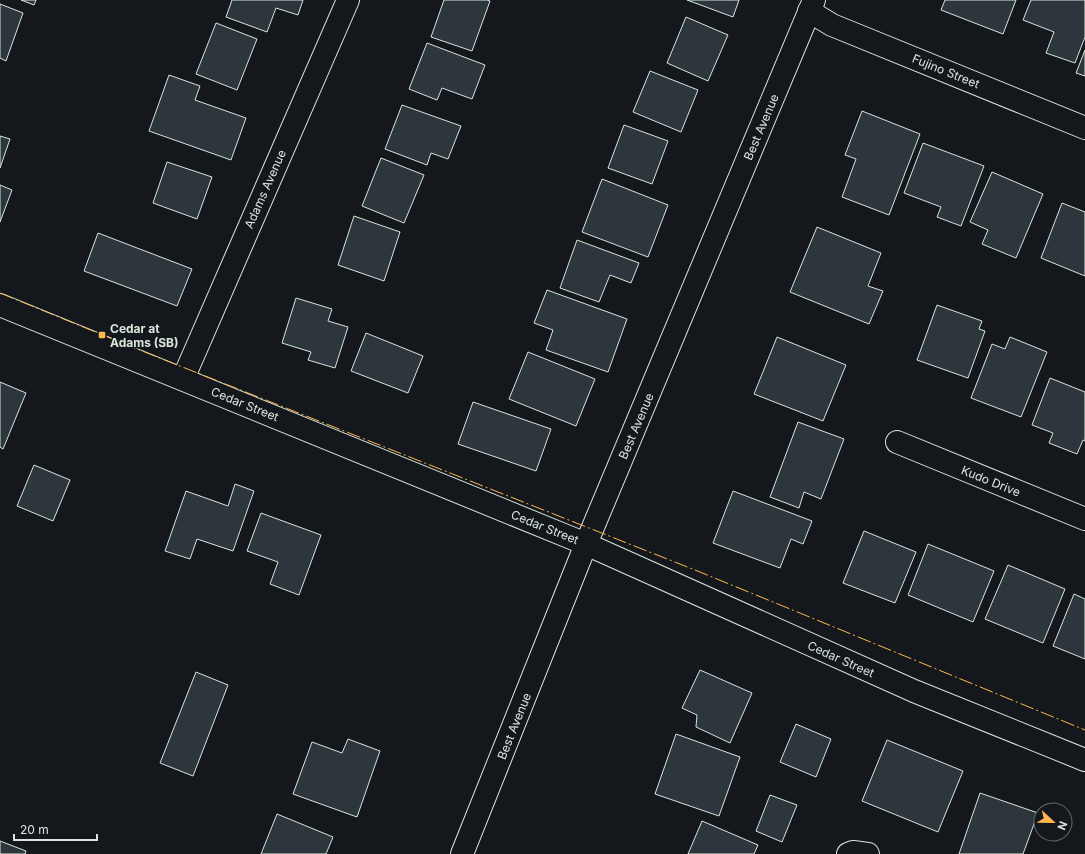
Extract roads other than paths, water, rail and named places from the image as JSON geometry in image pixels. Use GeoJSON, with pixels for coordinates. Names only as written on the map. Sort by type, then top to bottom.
{"type":"FeatureCollection","features":[{"type":"Feature","properties":{"kind":"street","name":"Adams Avenue"},"geometry":{"type":"LineString","coordinates":[[183,379],[348,0]]}},
{"type":"Feature","properties":{"kind":"street","name":"Fujino Street"},"geometry":{"type":"LineString","coordinates":[[812,5],[832,25],[1085,128]]}},
{"type":"Feature","properties":{"kind":"street","name":"Best Avenue"},"geometry":{"type":"LineString","coordinates":[[462,854],[586,544],[812,5]]}},
{"type":"Feature","properties":{"kind":"street","name":"Cedar Street"},"geometry":{"type":"LineString","coordinates":[[0,305],[586,544],[914,691],[1085,760]]}},
{"type":"Feature","properties":{"kind":"street","name":"Kudo Drive"},"geometry":{"type":"LineString","coordinates":[[897,442],[1085,519]]}},
{"type":"Feature","properties":{"kind":"street"},"geometry":{"type":"LineString","coordinates":[[848,854],[854,852],[868,854]]}},
{"type":"Feature","properties":{"kind":"place","name":"Cedar at Adams (SB)"},"geometry":{"type":"Point","coordinates":[102,335]}}]}
